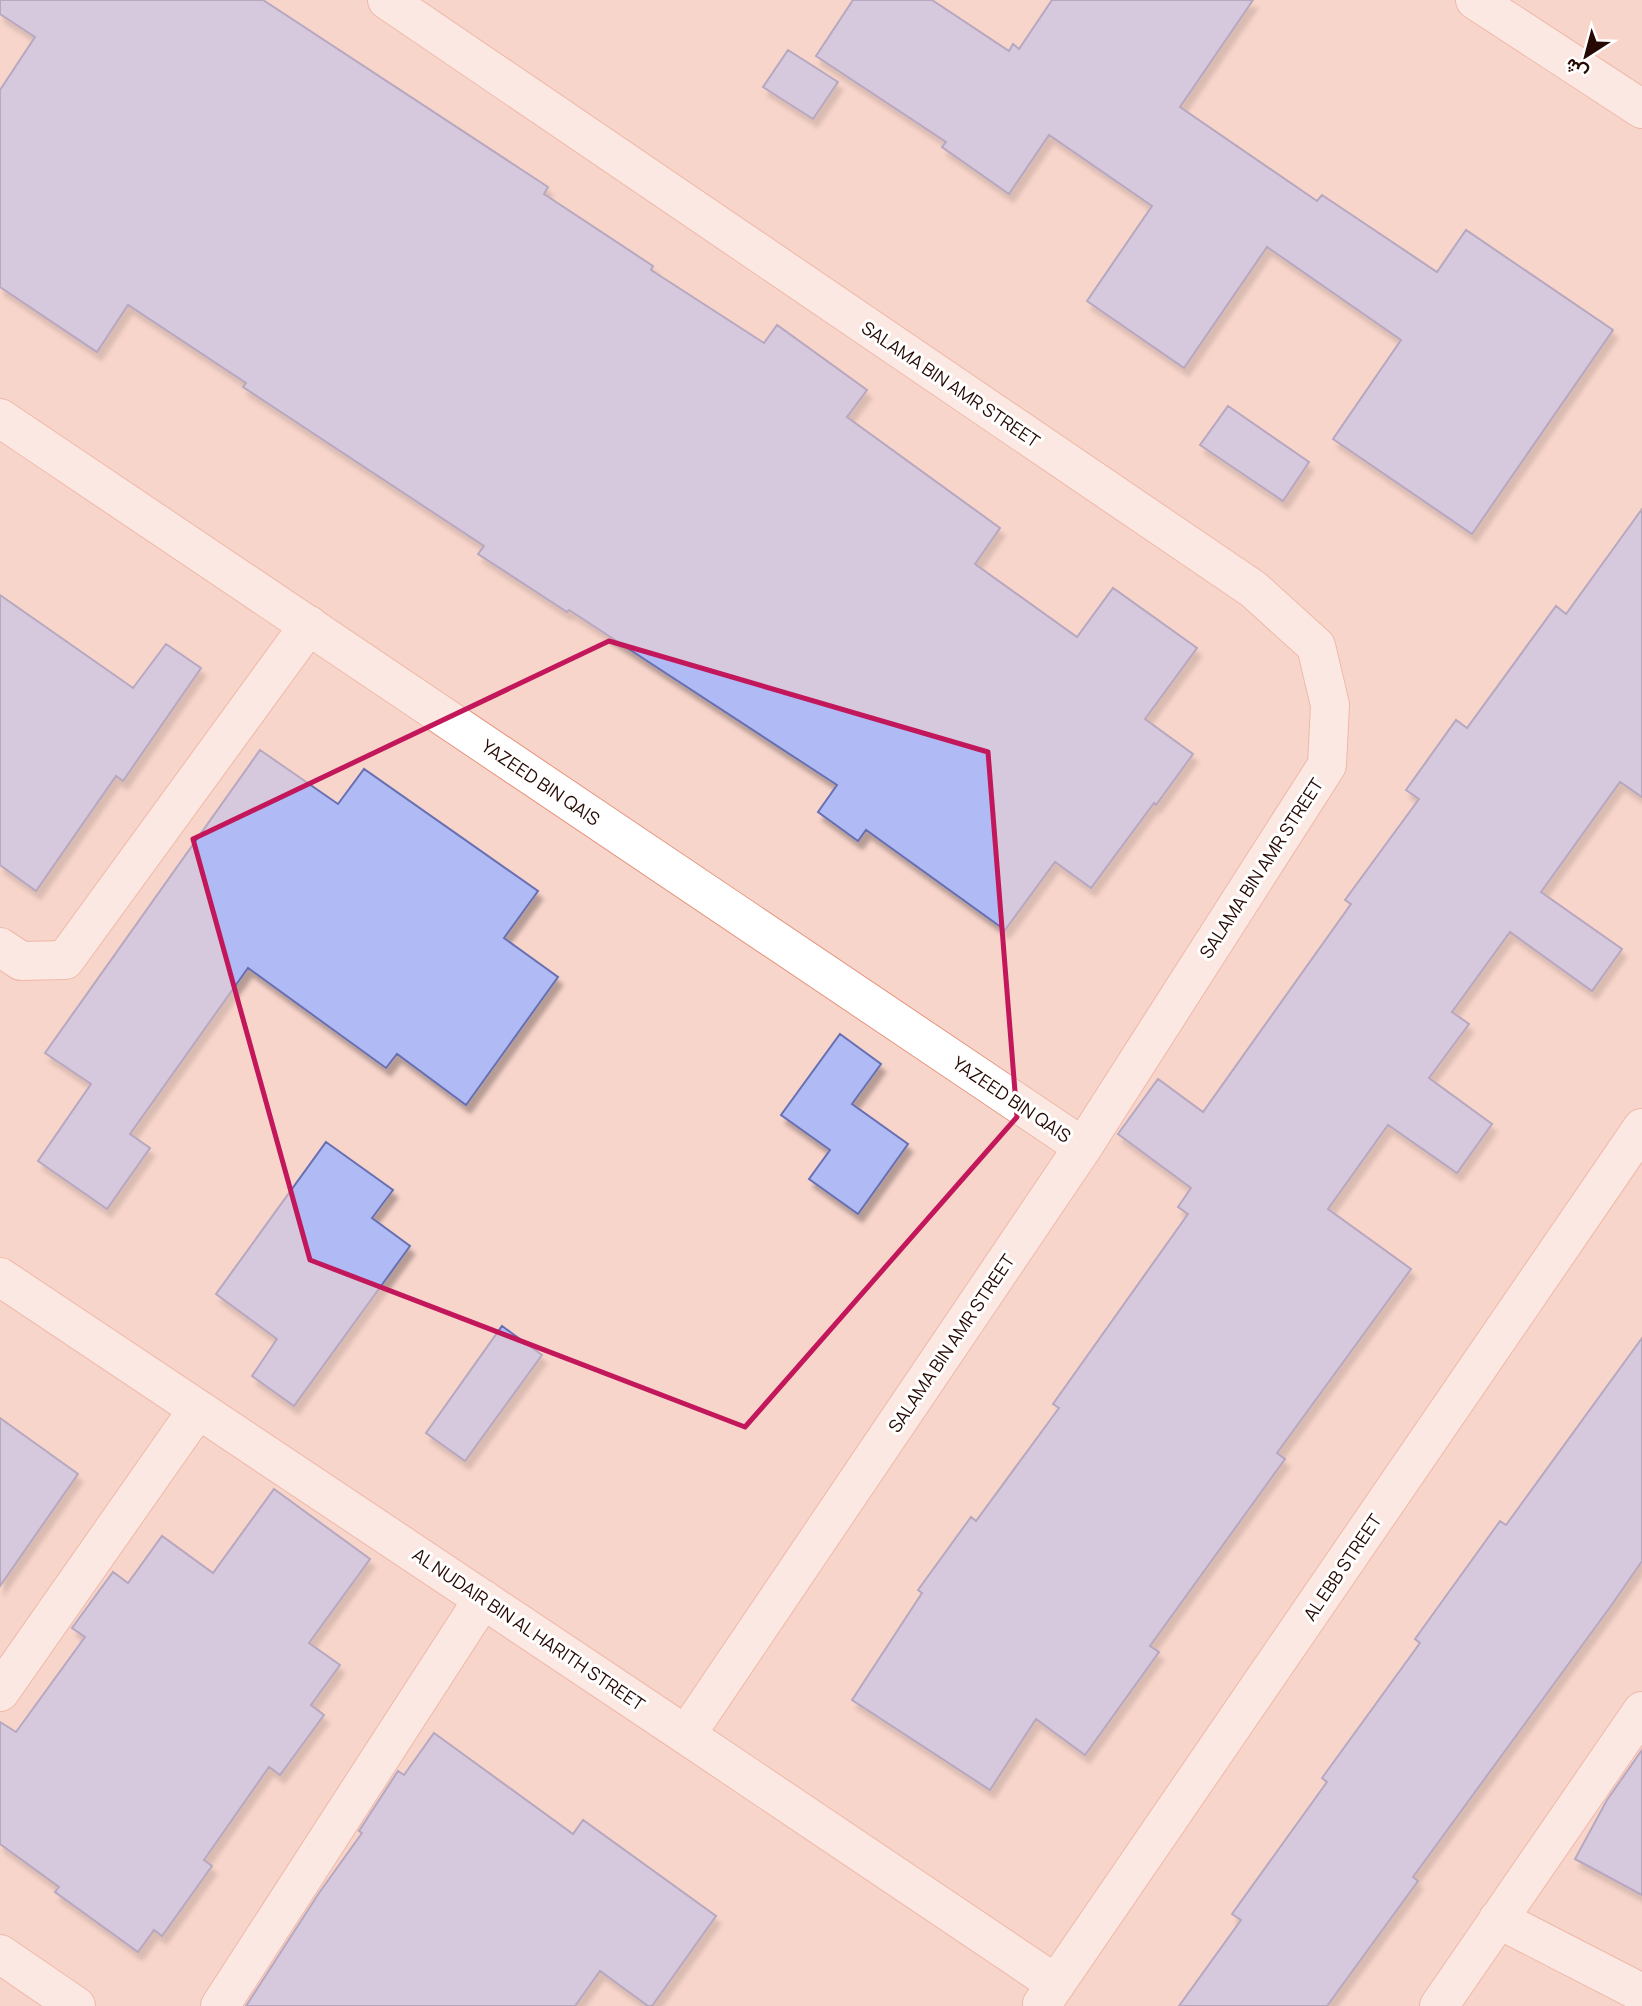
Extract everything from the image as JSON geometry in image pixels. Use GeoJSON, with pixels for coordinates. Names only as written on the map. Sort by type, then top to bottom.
{"type":"FeatureCollection","features":[{"type":"Feature","properties":{"kind":"street","name":"SALAMA BIN AMR STREET"},"geometry":{"type":"LineString","coordinates":[[387,0],[1253,589],[1316,646],[1330,705],[1327,765],[1083,1147],[686,1735]]}},
{"type":"Feature","properties":{"kind":"street"},"geometry":{"type":"LineString","coordinates":[[1475,0],[1642,109]]}},
{"type":"Feature","properties":{"kind":"street","name":"YAZEED BIN QAIS"},"geometry":{"type":"LineString","coordinates":[[0,418],[1083,1147]]}},
{"type":"Feature","properties":{"kind":"street"},"geometry":{"type":"LineString","coordinates":[[0,947],[21,961],[65,960],[309,625]]}},
{"type":"Feature","properties":{"kind":"street","name":"AL EBB STREET"},"geometry":{"type":"LineString","coordinates":[[1049,1995],[1642,1128]]}},
{"type":"Feature","properties":{"kind":"street","name":"AL NUDAIR BIN AL HARITH STREET"},"geometry":{"type":"LineString","coordinates":[[0,1277],[686,1735],[1049,1995]]}},
{"type":"Feature","properties":{"kind":"street"},"geometry":{"type":"LineString","coordinates":[[0,1692],[198,1409]]}},
{"type":"Feature","properties":{"kind":"street"},"geometry":{"type":"LineString","coordinates":[[220,2006],[483,1599]]}},
{"type":"Feature","properties":{"kind":"street"},"geometry":{"type":"LineString","coordinates":[[1439,2006],[1642,1711]]}},
{"type":"Feature","properties":{"kind":"street"},"geometry":{"type":"LineString","coordinates":[[1498,1919],[1642,1993]]}},
{"type":"Feature","properties":{"kind":"street"},"geometry":{"type":"LineString","coordinates":[[0,1954],[76,2006]]}},
{"type":"Feature","properties":{"kind":"highlighted area"},"geometry":{"type":"Polygon","coordinates":[[[609,641],[988,752],[1017,1117],[745,1427],[310,1260],[193,839],[609,641]]]}},
{"type":"Feature","properties":{"kind":"building"},"geometry":{"type":"Polygon","coordinates":[[[0,0],[263,0],[548,187],[544,194],[653,266],[651,270],[764,343],[777,325],[867,390],[847,417],[1000,528],[975,564],[1077,637],[1113,588],[1197,648],[1145,719],[1193,754],[1091,888],[1055,862],[1005,930],[866,830],[858,841],[818,812],[837,785],[569,610],[567,612],[478,554],[484,546],[243,387],[246,383],[128,305],[97,352],[0,287],[0,90],[35,37],[0,14],[0,0]]]}},
{"type":"Feature","properties":{"kind":"building"},"geometry":{"type":"Polygon","coordinates":[[[853,0],[932,0],[1009,51],[1013,44],[1019,49],[1052,0],[1253,0],[1180,107],[1317,201],[1322,195],[1437,272],[1466,230],[1613,330],[1472,534],[1333,439],[1401,340],[1267,247],[1184,368],[1087,301],[1152,206],[1049,135],[1009,194],[942,147],[946,142],[816,56],[853,0]]]}},
{"type":"Feature","properties":{"kind":"building"},"geometry":{"type":"Polygon","coordinates":[[[788,50],[838,82],[813,119],[763,87],[788,50]]]}},
{"type":"Feature","properties":{"kind":"building"},"geometry":{"type":"Polygon","coordinates":[[[1228,406],[1309,462],[1283,501],[1200,445],[1228,406]]]}},
{"type":"Feature","properties":{"kind":"building"},"geometry":{"type":"Polygon","coordinates":[[[1642,509],[1642,797],[1620,782],[1541,892],[1622,949],[1592,991],[1510,932],[1452,1012],[1469,1024],[1429,1078],[1492,1124],[1457,1173],[1388,1125],[1328,1209],[1411,1269],[1277,1453],[1285,1459],[1150,1646],[1159,1652],[1085,1755],[1036,1719],[990,1790],[852,1700],[922,1593],[918,1590],[971,1517],[976,1521],[1059,1408],[1053,1404],[1188,1214],[1178,1207],[1191,1188],[1118,1134],[1158,1079],[1203,1112],[1351,904],[1345,900],[1419,799],[1406,790],[1456,720],[1467,728],[1556,606],[1566,614],[1642,509]]]}},
{"type":"Feature","properties":{"kind":"building"},"geometry":{"type":"Polygon","coordinates":[[[0,595],[133,688],[166,644],[201,668],[123,781],[116,776],[36,891],[0,865],[0,595]]]}},
{"type":"Feature","properties":{"kind":"building"},"geometry":{"type":"Polygon","coordinates":[[[260,750],[338,804],[364,769],[538,891],[504,938],[558,977],[466,1105],[397,1054],[386,1068],[248,968],[130,1134],[150,1148],[107,1209],[38,1161],[91,1084],[45,1053],[260,750]]]}},
{"type":"Feature","properties":{"kind":"building"},"geometry":{"type":"Polygon","coordinates":[[[840,1034],[881,1064],[852,1104],[908,1144],[858,1214],[809,1179],[830,1150],[781,1115],[840,1034]]]}},
{"type":"Feature","properties":{"kind":"building"},"geometry":{"type":"Polygon","coordinates":[[[326,1142],[393,1190],[372,1218],[410,1246],[294,1406],[252,1376],[277,1339],[216,1294],[326,1142]]]}},
{"type":"Feature","properties":{"kind":"building"},"geometry":{"type":"Polygon","coordinates":[[[502,1326],[542,1355],[465,1461],[426,1433],[502,1326]]]}},
{"type":"Feature","properties":{"kind":"building"},"geometry":{"type":"Polygon","coordinates":[[[1642,1338],[1642,1561],[1613,1603],[1413,1877],[1418,1881],[1327,2006],[1179,2006],[1241,1920],[1232,1914],[1327,1782],[1322,1778],[1420,1643],[1415,1639],[1500,1521],[1506,1525],[1642,1338]]]}},
{"type":"Feature","properties":{"kind":"building"},"geometry":{"type":"Polygon","coordinates":[[[0,1418],[78,1474],[0,1586],[0,1418]]]}},
{"type":"Feature","properties":{"kind":"building"},"geometry":{"type":"Polygon","coordinates":[[[274,1489],[370,1559],[309,1643],[340,1665],[311,1705],[324,1715],[280,1775],[269,1767],[204,1860],[212,1866],[162,1936],[154,1930],[138,1952],[55,1892],[59,1887],[0,1844],[0,1722],[16,1732],[85,1637],[72,1628],[113,1572],[128,1583],[162,1536],[213,1573],[274,1489]]]}},
{"type":"Feature","properties":{"kind":"building"},"geometry":{"type":"Polygon","coordinates":[[[434,1733],[573,1834],[583,1820],[716,1916],[652,2006],[648,2006],[600,1971],[575,2006],[246,2006],[319,1893],[362,1833],[359,1831],[398,1771],[404,1775],[434,1733]]]}},
{"type":"Feature","properties":{"kind":"building"},"geometry":{"type":"Polygon","coordinates":[[[1642,1750],[1642,1895],[1575,1859],[1607,1800],[1642,1750]]]}}]}
